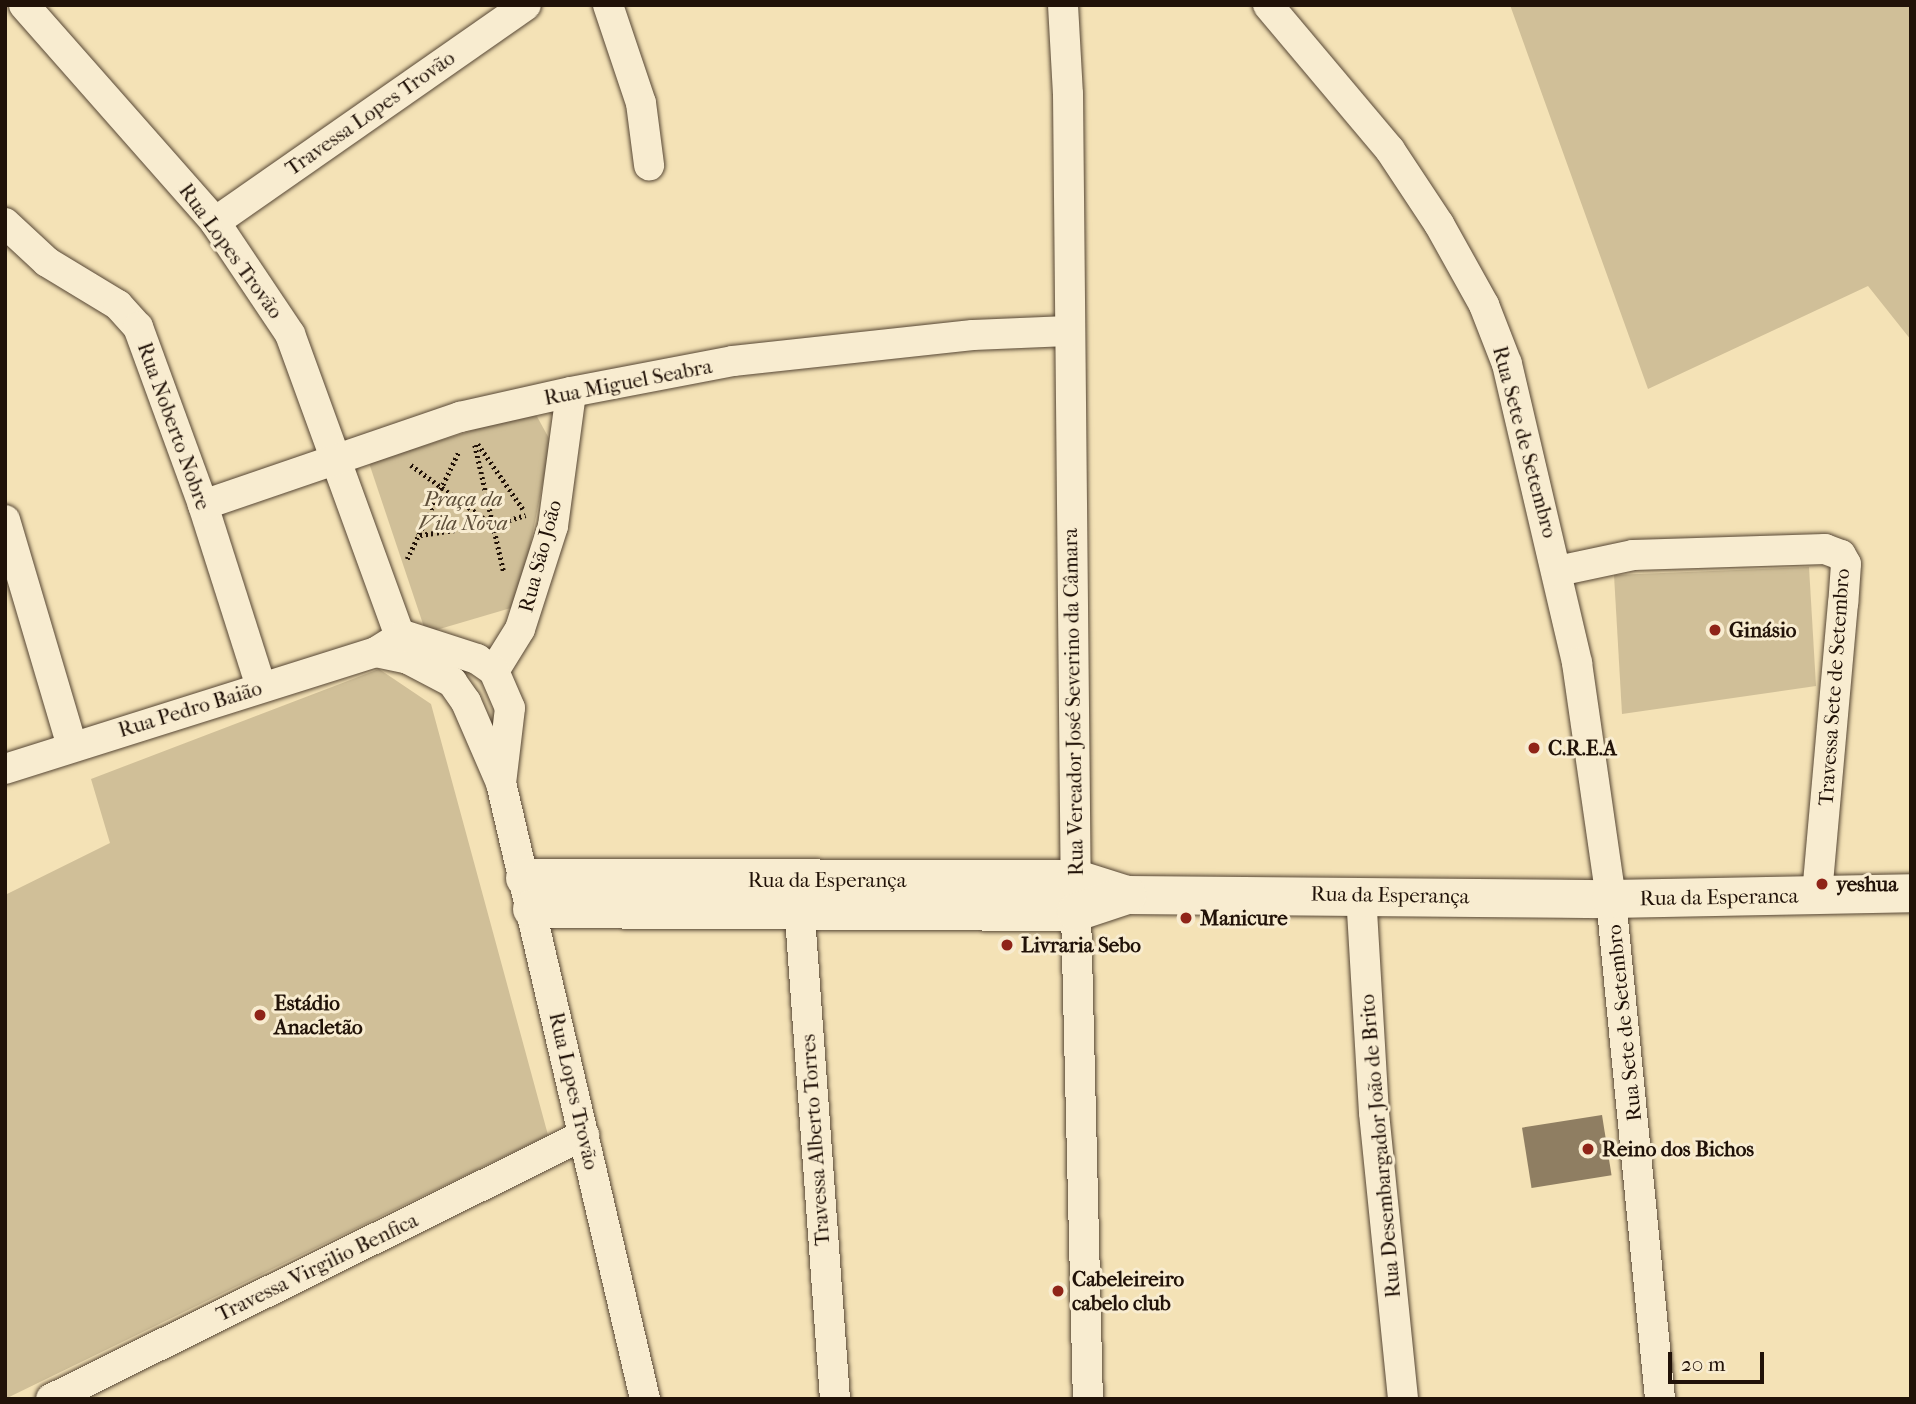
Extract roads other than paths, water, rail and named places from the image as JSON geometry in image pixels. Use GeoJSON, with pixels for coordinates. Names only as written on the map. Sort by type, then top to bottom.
{"type":"FeatureCollection","features":[{"type":"Feature","properties":{"kind":"street","name":"Rua Lopes Trovão"},"geometry":{"type":"LineString","coordinates":[[24,5],[215,222],[290,334],[406,647]]}},
{"type":"Feature","properties":{"kind":"street","name":"Travessa Lopes Trovão"},"geometry":{"type":"LineString","coordinates":[[215,222],[526,5]]}},
{"type":"Feature","properties":{"kind":"street"},"geometry":{"type":"LineString","coordinates":[[608,5],[641,103],[649,164]]}},
{"type":"Feature","properties":{"kind":"street","name":"Rua Vereador José Severino da Câmara"},"geometry":{"type":"LineString","coordinates":[[1063,5],[1068,94],[1068,331],[1076,896],[1088,1399]]}},
{"type":"Feature","properties":{"kind":"street","name":"Rua Sete de Setembro"},"geometry":{"type":"LineString","coordinates":[[1268,5],[1390,150],[1439,224],[1483,305],[1507,364],[1558,570],[1577,663],[1611,899],[1660,1399]]}},
{"type":"Feature","properties":{"kind":"street","name":"Rua Noberto Nobre"},"geometry":{"type":"LineString","coordinates":[[5,223],[47,262],[130,315],[203,505],[261,687]]}},
{"type":"Feature","properties":{"kind":"street","name":"Rua Miguel Seabra"},"geometry":{"type":"LineString","coordinates":[[203,505],[337,456],[460,417],[571,392],[733,361],[973,335],[1068,331]]}},
{"type":"Feature","properties":{"kind":"street","name":"Rua São João"},"geometry":{"type":"LineString","coordinates":[[494,671],[529,606],[553,526],[571,392]]}},
{"type":"Feature","properties":{"kind":"street"},"geometry":{"type":"LineString","coordinates":[[5,520],[72,746]]}},
{"type":"Feature","properties":{"kind":"street","name":"Travessa Sete de Setembro"},"geometry":{"type":"LineString","coordinates":[[1558,570],[1633,555],[1825,549],[1841,555],[1846,564],[1817,895]]}},
{"type":"Feature","properties":{"kind":"street"},"geometry":{"type":"LineString","coordinates":[[406,647],[477,659],[494,671],[510,708],[501,783]]}},
{"type":"Feature","properties":{"kind":"street"},"geometry":{"type":"LineString","coordinates":[[406,647],[452,682],[466,702],[501,783]]}},
{"type":"Feature","properties":{"kind":"street","name":"Rua Pedro Baião"},"geometry":{"type":"LineString","coordinates":[[5,769],[376,652],[406,647]]}},
{"type":"Feature","properties":{"kind":"street","name":"Rua Lopes Trovão"},"geometry":{"type":"LineString","coordinates":[[501,783],[529,893],[645,1399]]}},
{"type":"Feature","properties":{"kind":"street","name":"Rua da Esperança"},"geometry":{"type":"LineString","coordinates":[[529,893],[798,896],[1361,894],[1611,899]]}},
{"type":"Feature","properties":{"kind":"street","name":"Rua Desembargador João de Brito"},"geometry":{"type":"LineString","coordinates":[[1361,894],[1374,1113],[1403,1399]]}},
{"type":"Feature","properties":{"kind":"street","name":"Rua da Esperanca"},"geometry":{"type":"LineString","coordinates":[[1611,899],[1911,894]]}},
{"type":"Feature","properties":{"kind":"street","name":"Travessa Alberto Torres"},"geometry":{"type":"LineString","coordinates":[[798,896],[835,1399]]}},
{"type":"Feature","properties":{"kind":"street","name":"Travessa Virgilio Benfica"},"geometry":{"type":"LineString","coordinates":[[51,1399],[584,1135]]}},
{"type":"Feature","properties":{"kind":"place","name":"Ginásio"},"geometry":{"type":"Point","coordinates":[1715,630]}},
{"type":"Feature","properties":{"kind":"place","name":"C.R.E.A"},"geometry":{"type":"Point","coordinates":[1534,748]}},
{"type":"Feature","properties":{"kind":"place","name":"yeshua"},"geometry":{"type":"Point","coordinates":[1822,884]}},
{"type":"Feature","properties":{"kind":"place","name":"Manicure"},"geometry":{"type":"Point","coordinates":[1186,918]}},
{"type":"Feature","properties":{"kind":"place","name":"Livraria Sebo"},"geometry":{"type":"Point","coordinates":[1007,945]}},
{"type":"Feature","properties":{"kind":"place","name":"Estádio Anacletão"},"geometry":{"type":"Point","coordinates":[260,1015]}},
{"type":"Feature","properties":{"kind":"place","name":"Reino dos Bichos"},"geometry":{"type":"Point","coordinates":[1588,1149]}},
{"type":"Feature","properties":{"kind":"place","name":"Cabeleireiro cabelo club"},"geometry":{"type":"Point","coordinates":[1058,1291]}},
{"type":"Feature","properties":{"kind":"park label","name":"Praça da Vila Nova"},"geometry":{"type":"Point","coordinates":[463,511]}}]}
